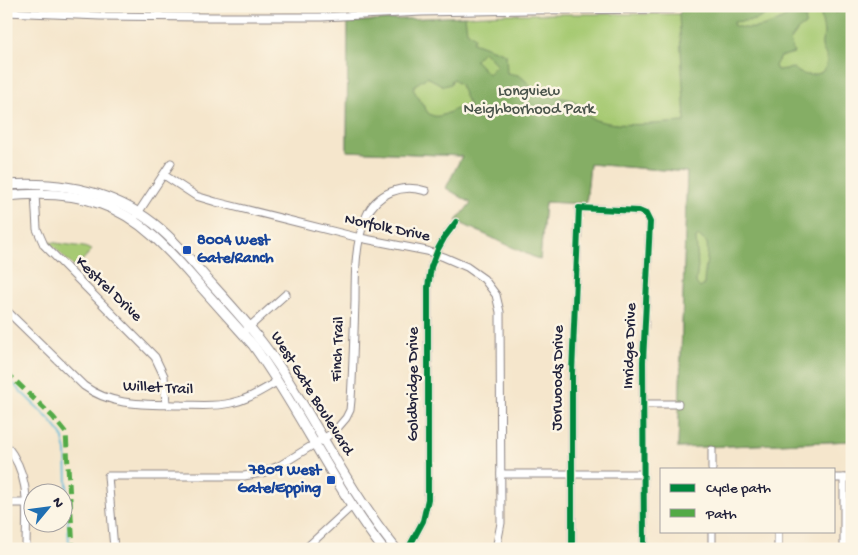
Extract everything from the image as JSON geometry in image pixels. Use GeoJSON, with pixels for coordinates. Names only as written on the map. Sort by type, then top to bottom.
{"type":"FeatureCollection","features":[{"type":"Feature","properties":{"kind":"main road","name":"West Gate Boulevard"},"geometry":{"type":"LineString","coordinates":[[6,185],[36,184],[81,189],[112,199],[136,217],[167,234],[250,327],[286,377],[323,440],[374,519],[396,549]]}},
{"type":"Feature","properties":{"kind":"main road","name":"West Gate Boulevard"},"geometry":{"type":"LineString","coordinates":[[6,196],[35,194],[62,196],[100,203],[136,217],[175,257],[264,361],[314,445],[383,549]]}},
{"type":"Feature","properties":{"kind":"street"},"geometry":{"type":"LineString","coordinates":[[159,6],[159,16]]}},
{"type":"Feature","properties":{"kind":"street"},"geometry":{"type":"LineString","coordinates":[[6,12],[159,16],[322,17],[371,10],[673,9],[678,6]]}},
{"type":"Feature","properties":{"kind":"street"},"geometry":{"type":"LineString","coordinates":[[136,217],[171,163]]}},
{"type":"Feature","properties":{"kind":"street","name":"Norfolk Drive"},"geometry":{"type":"LineString","coordinates":[[164,175],[196,196],[360,238],[436,254],[484,278],[496,295],[500,312],[501,523],[496,549]]}},
{"type":"Feature","properties":{"kind":"street","name":"Finch Trail"},"geometry":{"type":"LineString","coordinates":[[114,549],[108,476],[254,475],[279,466],[338,429],[350,410],[356,270],[360,238],[368,213],[384,195],[408,187],[426,191]]}},
{"type":"Feature","properties":{"kind":"street","name":"Kestrel Drive"},"geometry":{"type":"LineString","coordinates":[[35,194],[37,229],[44,245],[155,357],[164,376],[166,404]]}},
{"type":"Feature","properties":{"kind":"street","name":"Inridge Drive"},"geometry":{"type":"LineString","coordinates":[[579,208],[639,211],[643,212],[650,222],[643,362],[644,549]]}},
{"type":"Feature","properties":{"kind":"street","name":"Jorwoods Drive"},"geometry":{"type":"LineString","coordinates":[[572,549],[572,358],[579,208]]}},
{"type":"Feature","properties":{"kind":"street","name":"Goldbridge Drive"},"geometry":{"type":"LineString","coordinates":[[408,549],[423,521],[428,499],[429,274],[444,238],[456,222]]}},
{"type":"Feature","properties":{"kind":"street"},"geometry":{"type":"LineString","coordinates":[[242,333],[286,294]]}},
{"type":"Feature","properties":{"kind":"street","name":"Willet Trail"},"geometry":{"type":"LineString","coordinates":[[6,310],[90,390],[110,399],[126,403],[215,405],[232,403],[246,398],[277,382]]}},
{"type":"Feature","properties":{"kind":"street"},"geometry":{"type":"LineString","coordinates":[[643,404],[678,404]]}},
{"type":"Feature","properties":{"kind":"street"},"geometry":{"type":"LineString","coordinates":[[6,445],[18,462],[24,482]]}},
{"type":"Feature","properties":{"kind":"street"},"geometry":{"type":"LineString","coordinates":[[712,450],[712,468]]}},
{"type":"Feature","properties":{"kind":"street"},"geometry":{"type":"LineString","coordinates":[[501,474],[643,474]]}},
{"type":"Feature","properties":{"kind":"street"},"geometry":{"type":"LineString","coordinates":[[844,549],[848,478]]}},
{"type":"Feature","properties":{"kind":"street"},"geometry":{"type":"LineString","coordinates":[[6,504],[22,503]]}},
{"type":"Feature","properties":{"kind":"street"},"geometry":{"type":"LineString","coordinates":[[305,549],[353,504]]}},
{"type":"Feature","properties":{"kind":"street"},"geometry":{"type":"LineString","coordinates":[[26,532],[26,549]]}},
{"type":"Feature","properties":{"kind":"street"},"geometry":{"type":"LineString","coordinates":[[712,532],[712,549]]}},
{"type":"Feature","properties":{"kind":"street"},"geometry":{"type":"LineString","coordinates":[[778,532],[778,549]]}},
{"type":"Feature","properties":{"kind":"green space","name":"Longview Neighborhood Park"},"geometry":{"type":"Polygon","coordinates":[[[684,6],[852,6],[852,441],[678,448],[687,172],[590,164],[586,204],[545,202],[540,260],[456,221],[471,203],[446,188],[462,156],[347,151],[348,22],[507,14],[679,14],[684,6]]]}},
{"type":"Feature","properties":{"kind":"green space","name":"Longview Neighborhood Park"},"geometry":{"type":"Polygon","coordinates":[[[684,6],[788,6],[756,20],[734,22],[733,25],[748,28],[762,27],[790,14],[806,18],[805,25],[798,30],[790,41],[794,53],[780,57],[775,66],[777,70],[794,68],[800,73],[811,75],[822,72],[827,63],[827,57],[822,44],[824,34],[819,6],[829,6],[836,13],[839,11],[840,6],[852,6],[852,441],[678,448],[687,172],[590,164],[586,204],[545,202],[540,260],[456,221],[471,203],[446,188],[462,156],[347,151],[348,22],[465,16],[467,31],[475,37],[473,42],[506,54],[507,73],[521,77],[542,94],[575,101],[591,118],[611,123],[637,125],[685,122],[679,14],[684,6]],[[484,51],[475,60],[488,74],[497,65],[484,51]],[[427,77],[415,85],[413,89],[428,113],[432,115],[439,116],[460,107],[470,107],[459,83],[454,79],[451,84],[444,86],[427,77]],[[699,236],[696,238],[698,266],[696,283],[700,288],[704,285],[707,243],[699,236]]]}},
{"type":"Feature","properties":{"kind":"green space"},"geometry":{"type":"Polygon","coordinates":[[[49,242],[84,247],[92,250],[75,268],[49,242]]]}},
{"type":"Feature","properties":{"kind":"waterway"},"geometry":{"type":"LineString","coordinates":[[6,377],[50,420],[62,435],[66,451],[69,549]]}},
{"type":"Feature","properties":{"kind":"marked path"},"geometry":{"type":"LineString","coordinates":[[6,372],[53,417],[66,433],[73,549]]}},
{"type":"Feature","properties":{"kind":"cycle path"},"geometry":{"type":"LineString","coordinates":[[572,549],[572,373],[579,208],[639,211],[646,214],[650,222],[643,362],[644,549]]}},
{"type":"Feature","properties":{"kind":"cycle path"},"geometry":{"type":"LineString","coordinates":[[408,549],[423,521],[428,499],[428,287],[431,267],[438,249],[456,222]]}},
{"type":"Feature","properties":{"kind":"place","name":"8004 West Gate/Ranch"},"geometry":{"type":"Point","coordinates":[187,250]}},
{"type":"Feature","properties":{"kind":"place","name":"7809 West Gate/Epping"},"geometry":{"type":"Point","coordinates":[331,480]}}]}
